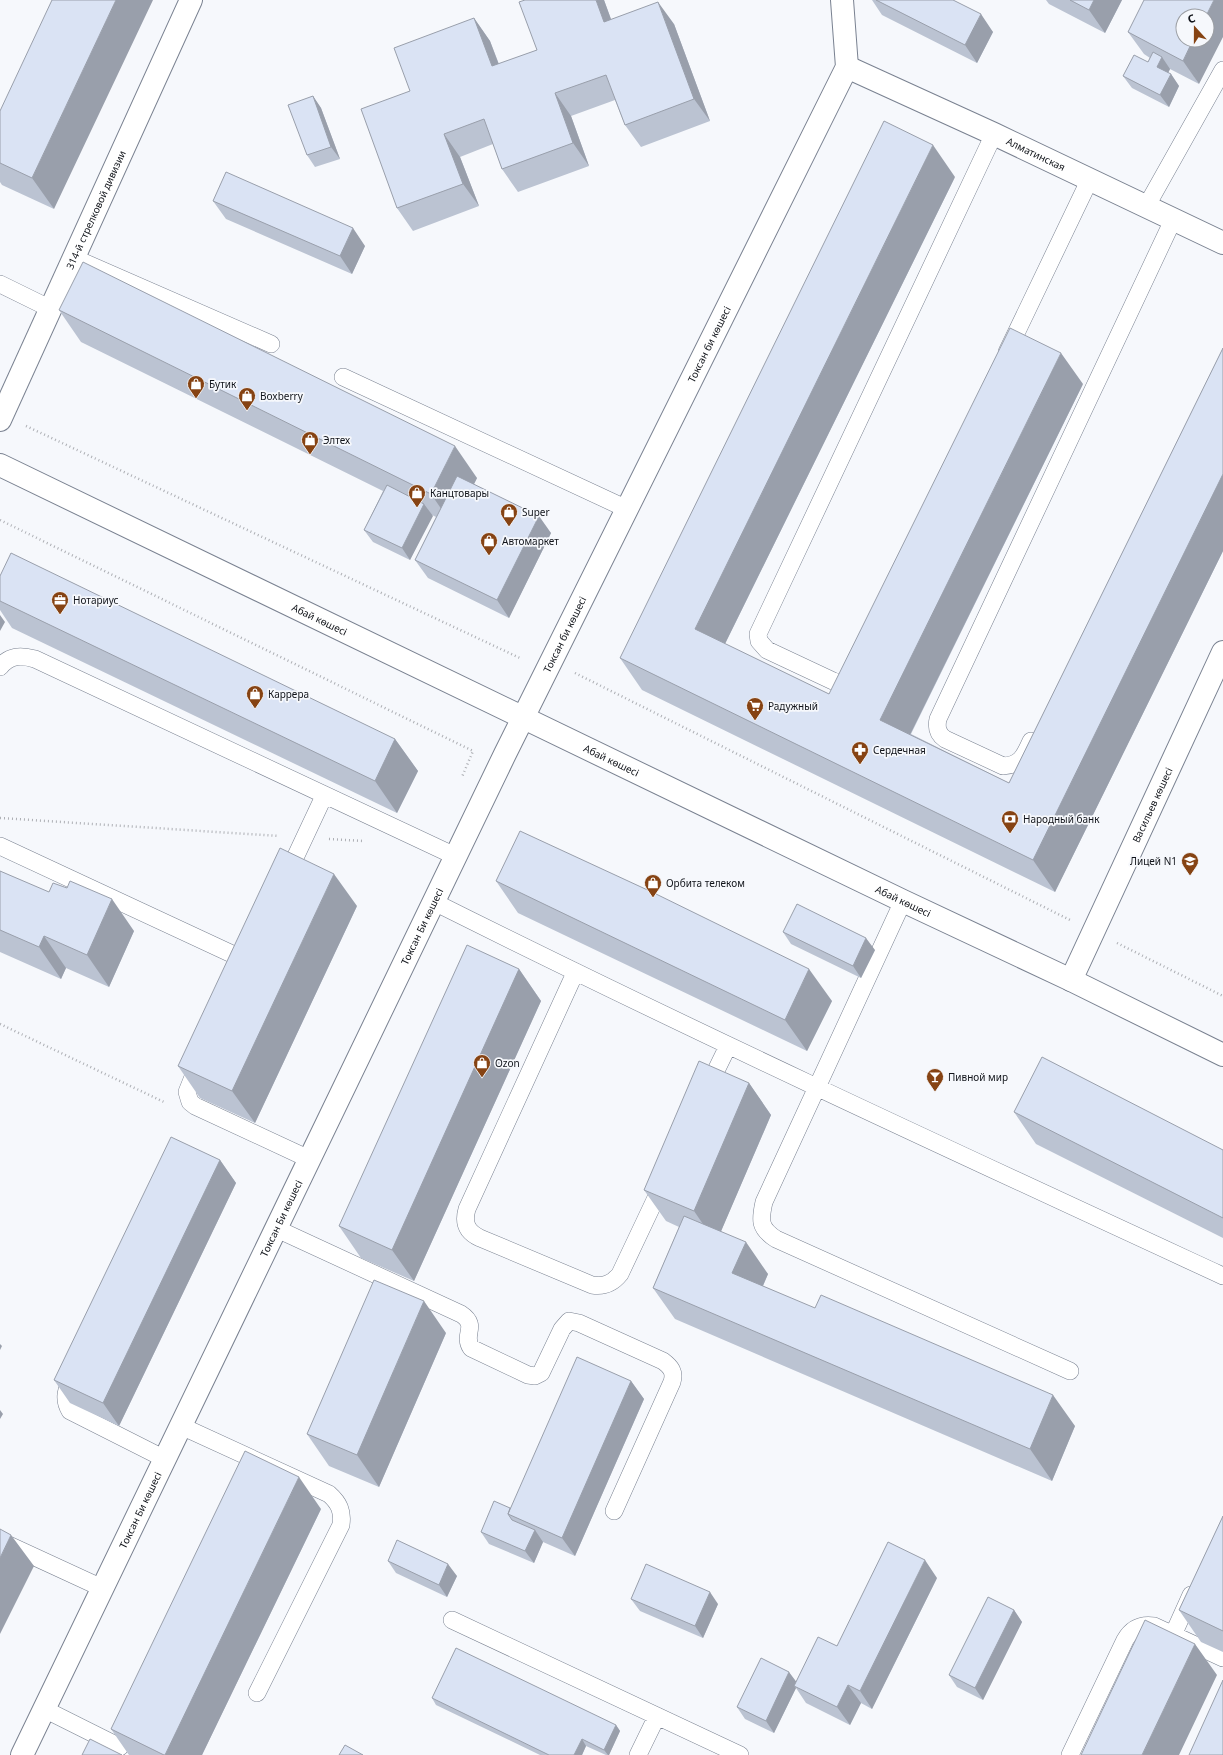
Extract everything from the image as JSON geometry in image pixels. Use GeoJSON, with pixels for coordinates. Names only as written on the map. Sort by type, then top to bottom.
{"type":"FeatureCollection","features":[{"type":"Feature","properties":{"kind":"street","name":"314-й стрелковой дивизии"},"geometry":{"type":"LineString","coordinates":[[1,417],[191,0]]}},
{"type":"Feature","properties":{"kind":"street"},"geometry":{"type":"LineString","coordinates":[[842,0],[847,67]]}},
{"type":"Feature","properties":{"kind":"street","name":"Алматинская"},"geometry":{"type":"LineString","coordinates":[[847,67],[994,134],[1089,181],[1223,243]]}},
{"type":"Feature","properties":{"kind":"street","name":"Токсан би көшесі"},"geometry":{"type":"LineString","coordinates":[[541,682],[847,67]]}},
{"type":"Feature","properties":{"kind":"street","name":"Абай көшесі"},"geometry":{"type":"LineString","coordinates":[[0,465],[903,901],[1071,980],[1223,1055]]}},
{"type":"Feature","properties":{"kind":"street","name":"Васильев көшесі"},"geometry":{"type":"LineString","coordinates":[[1071,980],[1223,652]]}},
{"type":"Feature","properties":{"kind":"street","name":"Токсан Би көшесі"},"geometry":{"type":"LineString","coordinates":[[22,1755],[277,1229],[455,856],[541,682]]}},
{"type":"Feature","properties":{"kind":"lane"},"geometry":{"type":"LineString","coordinates":[[1146,208],[1223,70]]}},
{"type":"Feature","properties":{"kind":"lane"},"geometry":{"type":"LineString","coordinates":[[860,660],[850,679],[840,683],[767,650],[759,641],[758,634],[994,134]]}},
{"type":"Feature","properties":{"kind":"lane"},"geometry":{"type":"LineString","coordinates":[[1000,367],[1089,181]]}},
{"type":"Feature","properties":{"kind":"lane"},"geometry":{"type":"LineString","coordinates":[[1039,726],[1019,761],[1012,765],[1003,766],[945,739],[941,736],[937,726],[942,712],[1173,220]]}},
{"type":"Feature","properties":{"kind":"lane"},"geometry":{"type":"LineString","coordinates":[[74,258],[271,344]]}},
{"type":"Feature","properties":{"kind":"lane"},"geometry":{"type":"LineString","coordinates":[[0,284],[51,309]]}},
{"type":"Feature","properties":{"kind":"lane"},"geometry":{"type":"LineString","coordinates":[[343,377],[627,509]]}},
{"type":"Feature","properties":{"kind":"lane"},"geometry":{"type":"LineString","coordinates":[[0,668],[12,658],[23,656],[35,659],[324,796],[455,856]]}},
{"type":"Feature","properties":{"kind":"lane"},"geometry":{"type":"LineString","coordinates":[[279,892],[324,796]]}},
{"type":"Feature","properties":{"kind":"lane"},"geometry":{"type":"LineString","coordinates":[[0,846],[250,954],[237,982]]}},
{"type":"Feature","properties":{"kind":"lane"},"geometry":{"type":"LineString","coordinates":[[903,901],[764,1202],[761,1214],[762,1224],[767,1233],[776,1239],[1070,1371]]}},
{"type":"Feature","properties":{"kind":"lane"},"geometry":{"type":"LineString","coordinates":[[434,902],[575,973],[816,1088],[1223,1276]]}},
{"type":"Feature","properties":{"kind":"lane"},"geometry":{"type":"LineString","coordinates":[[575,973],[467,1209],[465,1216],[468,1230],[480,1238],[592,1285],[600,1286],[607,1284],[614,1281],[620,1274],[670,1167]]}},
{"type":"Feature","properties":{"kind":"lane"},"geometry":{"type":"LineString","coordinates":[[701,1103],[728,1046]]}},
{"type":"Feature","properties":{"kind":"lane"},"geometry":{"type":"LineString","coordinates":[[205,1051],[186,1092],[190,1102],[195,1106],[310,1159]]}},
{"type":"Feature","properties":{"kind":"lane"},"geometry":{"type":"LineString","coordinates":[[277,1229],[392,1291],[461,1314],[469,1322],[471,1328],[467,1338],[471,1348],[528,1375],[535,1376],[541,1373],[562,1329],[569,1321],[579,1323],[669,1365],[674,1377],[614,1510]]}},
{"type":"Feature","properties":{"kind":"lane"},"geometry":{"type":"LineString","coordinates":[[82,1358],[64,1396],[70,1411],[165,1459]]}},
{"type":"Feature","properties":{"kind":"lane"},"geometry":{"type":"LineString","coordinates":[[181,1426],[329,1494],[336,1500],[340,1507],[342,1517],[341,1525],[257,1693]]}},
{"type":"Feature","properties":{"kind":"lane"},"geometry":{"type":"LineString","coordinates":[[0,1541],[102,1588]]}},
{"type":"Feature","properties":{"kind":"lane"},"geometry":{"type":"LineString","coordinates":[[1173,1635],[1196,1584]]}},
{"type":"Feature","properties":{"kind":"lane"},"geometry":{"type":"LineString","coordinates":[[452,1620],[740,1755]]}},
{"type":"Feature","properties":{"kind":"lane"},"geometry":{"type":"LineString","coordinates":[[1070,1755],[1130,1632],[1137,1627],[1146,1625],[1154,1626],[1223,1658]]}},
{"type":"Feature","properties":{"kind":"lane"},"geometry":{"type":"LineString","coordinates":[[44,1709],[120,1746]]}},
{"type":"Feature","properties":{"kind":"lane"},"geometry":{"type":"LineString","coordinates":[[638,1755],[657,1716]]}},
{"type":"Feature","properties":{"kind":"path"},"geometry":{"type":"LineString","coordinates":[[1,417],[522,659]]}},
{"type":"Feature","properties":{"kind":"path"},"geometry":{"type":"LineString","coordinates":[[0,520],[473,751]]}},
{"type":"Feature","properties":{"kind":"path"},"geometry":{"type":"LineString","coordinates":[[551,661],[1223,996]]}},
{"type":"Feature","properties":{"kind":"path"},"geometry":{"type":"LineString","coordinates":[[0,818],[365,841]]}},
{"type":"Feature","properties":{"kind":"path"},"geometry":{"type":"LineString","coordinates":[[0,1024],[171,1105]]}},
{"type":"Feature","properties":{"kind":"building"},"geometry":{"type":"Polygon","coordinates":[[[52,0],[116,0],[32,178],[0,163],[0,111],[52,0]]]}},
{"type":"Feature","properties":{"kind":"building"},"geometry":{"type":"Polygon","coordinates":[[[525,0],[596,0],[604,22],[658,2],[694,99],[625,125],[606,75],[555,93],[573,143],[502,169],[484,119],[444,134],[463,184],[397,208],[361,109],[410,91],[394,48],[474,18],[492,66],[537,50],[519,2],[525,0]]]}},
{"type":"Feature","properties":{"kind":"building"},"geometry":{"type":"Polygon","coordinates":[[[876,0],[953,0],[981,14],[965,45],[876,0]]]}},
{"type":"Feature","properties":{"kind":"building"},"geometry":{"type":"Polygon","coordinates":[[[1070,0],[1094,0],[1089,10],[1070,0]]]}},
{"type":"Feature","properties":{"kind":"building"},"geometry":{"type":"Polygon","coordinates":[[[1144,0],[1214,0],[1210,8],[1175,8],[1175,48],[1189,48],[1183,61],[1128,32],[1144,0]]]}},
{"type":"Feature","properties":{"kind":"building"},"geometry":{"type":"Polygon","coordinates":[[[1153,52],[1162,57],[1157,67],[1171,74],[1160,95],[1123,76],[1134,55],[1148,62],[1153,52]]]}},
{"type":"Feature","properties":{"kind":"building"},"geometry":{"type":"Polygon","coordinates":[[[313,96],[331,147],[307,155],[288,105],[313,96]]]}},
{"type":"Feature","properties":{"kind":"building"},"geometry":{"type":"Polygon","coordinates":[[[884,121],[933,145],[695,629],[829,694],[1010,328],[1061,353],[880,720],[1009,783],[1223,348],[1223,474],[1033,860],[620,658],[884,121]]]}},
{"type":"Feature","properties":{"kind":"building"},"geometry":{"type":"Polygon","coordinates":[[[226,172],[353,228],[340,256],[213,201],[226,172]]]}},
{"type":"Feature","properties":{"kind":"building"},"geometry":{"type":"Polygon","coordinates":[[[83,262],[455,446],[431,494],[59,310],[83,262]]]}},
{"type":"Feature","properties":{"kind":"building","name":"Автомаркет"},"geometry":{"type":"Polygon","coordinates":[[[457,476],[539,516],[497,600],[415,560],[457,476]]]}},
{"type":"Feature","properties":{"kind":"building"},"geometry":{"type":"Polygon","coordinates":[[[387,485],[424,504],[402,548],[364,530],[387,485]]]}},
{"type":"Feature","properties":{"kind":"building"},"geometry":{"type":"Polygon","coordinates":[[[11,553],[395,739],[375,781],[0,601],[0,576],[11,553]]]}},
{"type":"Feature","properties":{"kind":"building"},"geometry":{"type":"Polygon","coordinates":[[[520,831],[654,893],[809,969],[785,1020],[496,881],[520,831]]]}},
{"type":"Feature","properties":{"kind":"building"},"geometry":{"type":"Polygon","coordinates":[[[280,848],[334,874],[232,1091],[178,1066],[280,848]]]}},
{"type":"Feature","properties":{"kind":"building"},"geometry":{"type":"Polygon","coordinates":[[[0,871],[49,892],[53,883],[67,888],[70,881],[112,899],[87,955],[44,936],[39,947],[0,930],[0,871]]]}},
{"type":"Feature","properties":{"kind":"building"},"geometry":{"type":"Polygon","coordinates":[[[797,904],[866,938],[853,966],[783,932],[797,904]]]}},
{"type":"Feature","properties":{"kind":"building"},"geometry":{"type":"Polygon","coordinates":[[[467,945],[519,969],[392,1250],[339,1226],[467,945]]]}},
{"type":"Feature","properties":{"kind":"building"},"geometry":{"type":"Polygon","coordinates":[[[1042,1057],[1223,1150],[1223,1218],[1014,1112],[1042,1057]]]}},
{"type":"Feature","properties":{"kind":"building"},"geometry":{"type":"Polygon","coordinates":[[[699,1061],[749,1083],[694,1211],[644,1190],[699,1061]]]}},
{"type":"Feature","properties":{"kind":"building"},"geometry":{"type":"Polygon","coordinates":[[[171,1137],[220,1160],[103,1403],[54,1380],[171,1137]]]}},
{"type":"Feature","properties":{"kind":"building"},"geometry":{"type":"Polygon","coordinates":[[[684,1216],[746,1242],[732,1273],[815,1308],[821,1295],[1053,1395],[1030,1449],[653,1288],[684,1216]]]}},
{"type":"Feature","properties":{"kind":"building"},"geometry":{"type":"Polygon","coordinates":[[[374,1280],[424,1301],[357,1455],[307,1434],[374,1280]]]}},
{"type":"Feature","properties":{"kind":"building"},"geometry":{"type":"Polygon","coordinates":[[[577,1357],[631,1381],[562,1538],[508,1514],[577,1357]]]}},
{"type":"Feature","properties":{"kind":"building"},"geometry":{"type":"Polygon","coordinates":[[[245,1451],[299,1477],[164,1755],[111,1729],[245,1451]]]}},
{"type":"Feature","properties":{"kind":"building"},"geometry":{"type":"Polygon","coordinates":[[[494,1501],[510,1508],[508,1514],[512,1520],[535,1530],[525,1551],[481,1532],[494,1501]]]}},
{"type":"Feature","properties":{"kind":"building"},"geometry":{"type":"Polygon","coordinates":[[[1223,1516],[1223,1631],[1179,1610],[1223,1516]]]}},
{"type":"Feature","properties":{"kind":"building"},"geometry":{"type":"Polygon","coordinates":[[[0,1529],[11,1535],[0,1558],[0,1529]]]}},
{"type":"Feature","properties":{"kind":"building"},"geometry":{"type":"Polygon","coordinates":[[[397,1540],[448,1564],[439,1585],[388,1561],[397,1540]]]}},
{"type":"Feature","properties":{"kind":"building"},"geometry":{"type":"Polygon","coordinates":[[[888,1542],[925,1560],[860,1691],[848,1685],[837,1707],[794,1686],[818,1637],[837,1646],[888,1542]]]}},
{"type":"Feature","properties":{"kind":"building"},"geometry":{"type":"Polygon","coordinates":[[[646,1564],[710,1592],[695,1626],[631,1599],[646,1564]]]}},
{"type":"Feature","properties":{"kind":"building"},"geometry":{"type":"Polygon","coordinates":[[[988,1597],[1014,1610],[975,1688],[949,1675],[988,1597]]]}},
{"type":"Feature","properties":{"kind":"building"},"geometry":{"type":"Polygon","coordinates":[[[1145,1620],[1195,1644],[1142,1755],[1081,1755],[1145,1620]]]}},
{"type":"Feature","properties":{"kind":"building"},"geometry":{"type":"Polygon","coordinates":[[[456,1648],[616,1725],[604,1750],[582,1739],[574,1755],[549,1755],[432,1698],[456,1648]]]}},
{"type":"Feature","properties":{"kind":"building"},"geometry":{"type":"Polygon","coordinates":[[[761,1658],[789,1672],[766,1721],[737,1707],[761,1658]]]}},
{"type":"Feature","properties":{"kind":"building"},"geometry":{"type":"Polygon","coordinates":[[[1223,1680],[1223,1755],[1189,1755],[1223,1680]]]}},
{"type":"Feature","properties":{"kind":"building"},"geometry":{"type":"Polygon","coordinates":[[[90,1739],[122,1755],[82,1755],[90,1739]]]}},
{"type":"Feature","properties":{"kind":"building"},"geometry":{"type":"Polygon","coordinates":[[[345,1745],[363,1755],[339,1755],[345,1745]]]}},
{"type":"Feature","properties":{"kind":"place","name":"Бутик"},"geometry":{"type":"Point","coordinates":[196,399]}},
{"type":"Feature","properties":{"kind":"place","name":"Boxberry"},"geometry":{"type":"Point","coordinates":[247,411]}},
{"type":"Feature","properties":{"kind":"place","name":"Элтех"},"geometry":{"type":"Point","coordinates":[310,455]}},
{"type":"Feature","properties":{"kind":"place","name":"Канцтовары"},"geometry":{"type":"Point","coordinates":[417,508]}},
{"type":"Feature","properties":{"kind":"place","name":"Super"},"geometry":{"type":"Point","coordinates":[509,527]}},
{"type":"Feature","properties":{"kind":"place","name":"Автомаркет"},"geometry":{"type":"Point","coordinates":[489,556]}},
{"type":"Feature","properties":{"kind":"place","name":"Нотариус"},"geometry":{"type":"Point","coordinates":[60,615]}},
{"type":"Feature","properties":{"kind":"place","name":"Каррера"},"geometry":{"type":"Point","coordinates":[255,709]}},
{"type":"Feature","properties":{"kind":"place","name":"Радужный"},"geometry":{"type":"Point","coordinates":[755,721]}},
{"type":"Feature","properties":{"kind":"place","name":"Сердечная"},"geometry":{"type":"Point","coordinates":[860,765]}},
{"type":"Feature","properties":{"kind":"place","name":"Народный банк"},"geometry":{"type":"Point","coordinates":[1010,834]}},
{"type":"Feature","properties":{"kind":"place","name":"Лицей N1"},"geometry":{"type":"Point","coordinates":[1190,876]}},
{"type":"Feature","properties":{"kind":"place","name":"Орбита телеком"},"geometry":{"type":"Point","coordinates":[653,898]}},
{"type":"Feature","properties":{"kind":"place","name":"Ozon"},"geometry":{"type":"Point","coordinates":[482,1078]}},
{"type":"Feature","properties":{"kind":"place","name":"Пивной мир"},"geometry":{"type":"Point","coordinates":[935,1092]}}]}
